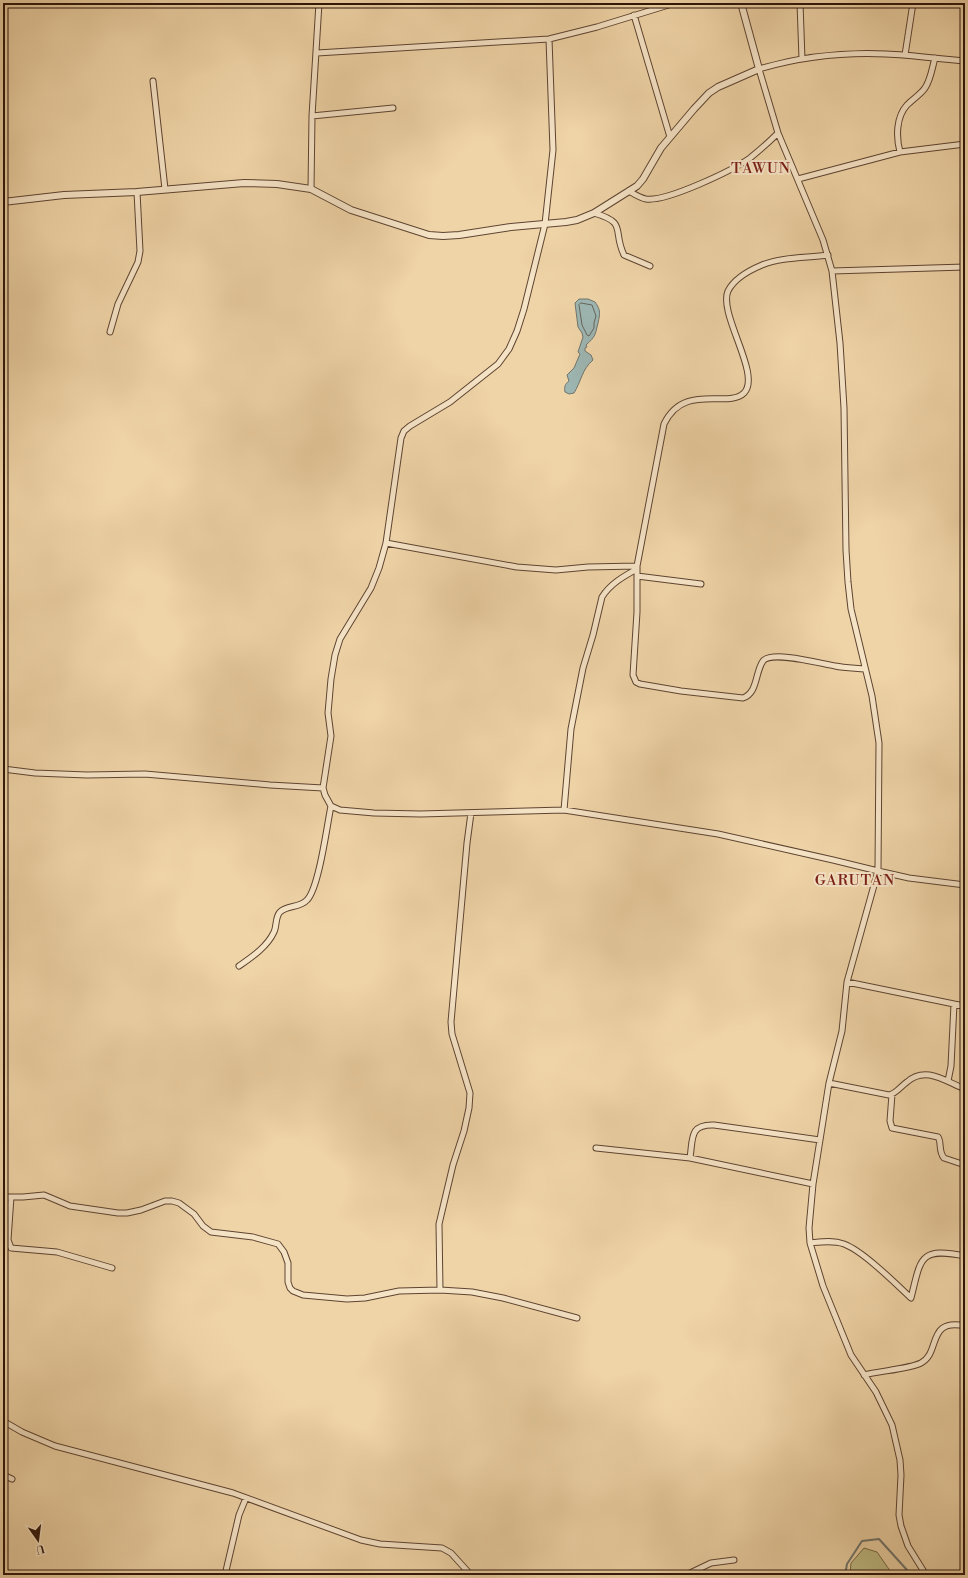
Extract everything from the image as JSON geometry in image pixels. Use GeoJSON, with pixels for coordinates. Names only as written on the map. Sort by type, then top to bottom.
{"type":"FeatureCollection","features":[{"type":"Feature","properties":{"kind":"street"},"geometry":{"type":"LineString","coordinates":[[310,189],[312,116],[319,3]]}},
{"type":"Feature","properties":{"kind":"street"},"geometry":{"type":"LineString","coordinates":[[317,53],[549,39],[576,33],[675,3]]}},
{"type":"Feature","properties":{"kind":"street"},"geometry":{"type":"LineString","coordinates":[[741,3],[778,133],[828,255],[832,271],[840,343],[844,408],[846,550],[848,582],[851,609],[872,696],[879,743],[878,871],[847,982],[842,1031],[829,1083],[813,1184],[809,1228],[810,1243],[823,1286],[851,1355],[876,1392],[892,1425],[900,1460],[901,1475],[899,1515],[901,1526],[908,1546],[926,1575]]}},
{"type":"Feature","properties":{"kind":"street"},"geometry":{"type":"LineString","coordinates":[[800,3],[802,59]]}},
{"type":"Feature","properties":{"kind":"street"},"geometry":{"type":"LineString","coordinates":[[905,55],[913,3]]}},
{"type":"Feature","properties":{"kind":"street"},"geometry":{"type":"LineString","coordinates":[[634,15],[670,137]]}},
{"type":"Feature","properties":{"kind":"street"},"geometry":{"type":"LineString","coordinates":[[239,966],[256,954],[266,944],[274,933],[280,911],[302,904],[308,900],[315,884],[331,806],[323,788],[331,736],[328,713],[331,679],[340,639],[371,588],[379,568],[386,543],[401,438],[404,431],[450,402],[498,364],[511,343],[524,310],[544,224],[553,150],[549,39]]}},
{"type":"Feature","properties":{"kind":"street"},"geometry":{"type":"LineString","coordinates":[[3,202],[64,195],[137,192],[244,183],[277,184],[310,189],[351,210],[429,235],[459,235],[577,220],[594,212],[629,191],[643,179],[661,148],[709,93],[759,69],[802,59],[848,54],[905,55],[965,61]]}},
{"type":"Feature","properties":{"kind":"street"},"geometry":{"type":"LineString","coordinates":[[900,152],[897,136],[900,118],[906,106],[925,88],[930,80],[935,58]]}},
{"type":"Feature","properties":{"kind":"street"},"geometry":{"type":"LineString","coordinates":[[153,81],[165,189]]}},
{"type":"Feature","properties":{"kind":"street"},"geometry":{"type":"LineString","coordinates":[[312,116],[393,108]]}},
{"type":"Feature","properties":{"kind":"street"},"geometry":{"type":"LineString","coordinates":[[629,191],[646,199],[656,199],[694,186],[730,170],[750,158],[778,133]]}},
{"type":"Feature","properties":{"kind":"street"},"geometry":{"type":"LineString","coordinates":[[798,179],[900,152],[965,144]]}},
{"type":"Feature","properties":{"kind":"street"},"geometry":{"type":"LineString","coordinates":[[110,332],[118,304],[138,262],[140,251],[137,192]]}},
{"type":"Feature","properties":{"kind":"street"},"geometry":{"type":"LineString","coordinates":[[594,212],[613,220],[616,224],[624,255],[650,266]]}},
{"type":"Feature","properties":{"kind":"street"},"geometry":{"type":"LineString","coordinates":[[828,255],[785,260],[762,265],[740,278],[728,290],[727,298],[729,311],[736,338],[748,371],[747,388],[744,393],[734,398],[705,398],[690,401],[673,411],[668,416],[664,424],[637,568],[637,612],[633,672],[634,679],[640,684],[681,691],[743,698],[752,691],[762,662],[767,658],[776,657],[799,659],[834,666],[865,669]]}},
{"type":"Feature","properties":{"kind":"street"},"geometry":{"type":"LineString","coordinates":[[832,271],[965,267]]}},
{"type":"Feature","properties":{"kind":"street"},"geometry":{"type":"LineString","coordinates":[[386,543],[537,570],[588,567],[637,568]]}},
{"type":"Feature","properties":{"kind":"street"},"geometry":{"type":"LineString","coordinates":[[564,810],[573,715],[583,668],[602,597],[612,585],[637,568]]}},
{"type":"Feature","properties":{"kind":"street"},"geometry":{"type":"LineString","coordinates":[[637,576],[701,584]]}},
{"type":"Feature","properties":{"kind":"street"},"geometry":{"type":"LineString","coordinates":[[3,769],[35,773],[87,775],[145,774],[323,788]]}},
{"type":"Feature","properties":{"kind":"street"},"geometry":{"type":"LineString","coordinates":[[331,806],[340,810],[374,813],[471,814],[564,810],[718,834],[909,878],[965,885]]}},
{"type":"Feature","properties":{"kind":"street"},"geometry":{"type":"LineString","coordinates":[[440,1290],[440,1224],[451,1172],[466,1124],[470,1093],[452,1034],[451,1022],[466,851],[471,814]]}},
{"type":"Feature","properties":{"kind":"street"},"geometry":{"type":"LineString","coordinates":[[847,982],[965,1006]]}},
{"type":"Feature","properties":{"kind":"street"},"geometry":{"type":"LineString","coordinates":[[948,1082],[954,1004]]}},
{"type":"Feature","properties":{"kind":"street"},"geometry":{"type":"LineString","coordinates":[[829,1083],[885,1094],[892,1094],[908,1080],[921,1074],[930,1074],[965,1089]]}},
{"type":"Feature","properties":{"kind":"street"},"geometry":{"type":"LineString","coordinates":[[892,1094],[890,1121],[892,1128],[938,1137],[940,1139],[940,1152],[944,1158],[965,1165]]}},
{"type":"Feature","properties":{"kind":"street"},"geometry":{"type":"LineString","coordinates":[[690,1158],[694,1132],[697,1128],[702,1126],[714,1125],[820,1140]]}},
{"type":"Feature","properties":{"kind":"street"},"geometry":{"type":"LineString","coordinates":[[596,1148],[690,1158],[813,1184]]}},
{"type":"Feature","properties":{"kind":"street"},"geometry":{"type":"LineString","coordinates":[[3,1196],[44,1195],[70,1206],[118,1213],[141,1210],[165,1201],[179,1203],[194,1214],[203,1226],[212,1232],[253,1237],[278,1244],[284,1252],[288,1263],[288,1282],[290,1288],[296,1293],[303,1295],[348,1299],[365,1298],[399,1290],[472,1292],[503,1298],[578,1318]]}},
{"type":"Feature","properties":{"kind":"street"},"geometry":{"type":"LineString","coordinates":[[11,1197],[8,1240],[11,1248],[57,1252],[112,1268]]}},
{"type":"Feature","properties":{"kind":"street"},"geometry":{"type":"LineString","coordinates":[[810,1243],[829,1242],[844,1244],[859,1252],[911,1298],[918,1272],[925,1258],[934,1253],[944,1252],[965,1256]]}},
{"type":"Feature","properties":{"kind":"street"},"geometry":{"type":"LineString","coordinates":[[864,1375],[920,1363],[928,1356],[937,1333],[951,1325],[965,1326]]}},
{"type":"Feature","properties":{"kind":"street"},"geometry":{"type":"LineString","coordinates":[[3,1421],[22,1432],[55,1446],[145,1469],[246,1498],[370,1542],[401,1546],[442,1548],[451,1554],[470,1575]]}},
{"type":"Feature","properties":{"kind":"street"},"geometry":{"type":"LineString","coordinates":[[3,1475],[12,1479]]}},
{"type":"Feature","properties":{"kind":"street"},"geometry":{"type":"LineString","coordinates":[[225,1575],[239,1515],[246,1498]]}},
{"type":"Feature","properties":{"kind":"street"},"geometry":{"type":"LineString","coordinates":[[686,1575],[711,1563],[734,1560]]}},
{"type":"Feature","properties":{"kind":"shaded area"},"geometry":{"type":"Polygon","coordinates":[[[864,1548],[877,1552],[893,1575],[850,1575],[851,1563],[864,1548]]]}},
{"type":"Feature","properties":{"kind":"water"},"geometry":{"type":"Polygon","coordinates":[[[579,299],[588,299],[595,302],[600,315],[595,335],[585,348],[585,351],[591,355],[593,360],[584,371],[574,393],[569,394],[565,392],[566,384],[569,381],[567,375],[574,368],[580,354],[578,352],[583,337],[578,327],[575,303],[579,299]]]}},
{"type":"Feature","properties":{"kind":"waterway"},"geometry":{"type":"LineString","coordinates":[[845,1575],[847,1564],[862,1541],[879,1539],[910,1575]]}},
{"type":"Feature","properties":{"kind":"district","name":"TAWUN"},"geometry":{"type":"Point","coordinates":[761,168]}},
{"type":"Feature","properties":{"kind":"district","name":"GARUTAN"},"geometry":{"type":"Point","coordinates":[855,880]}}]}
